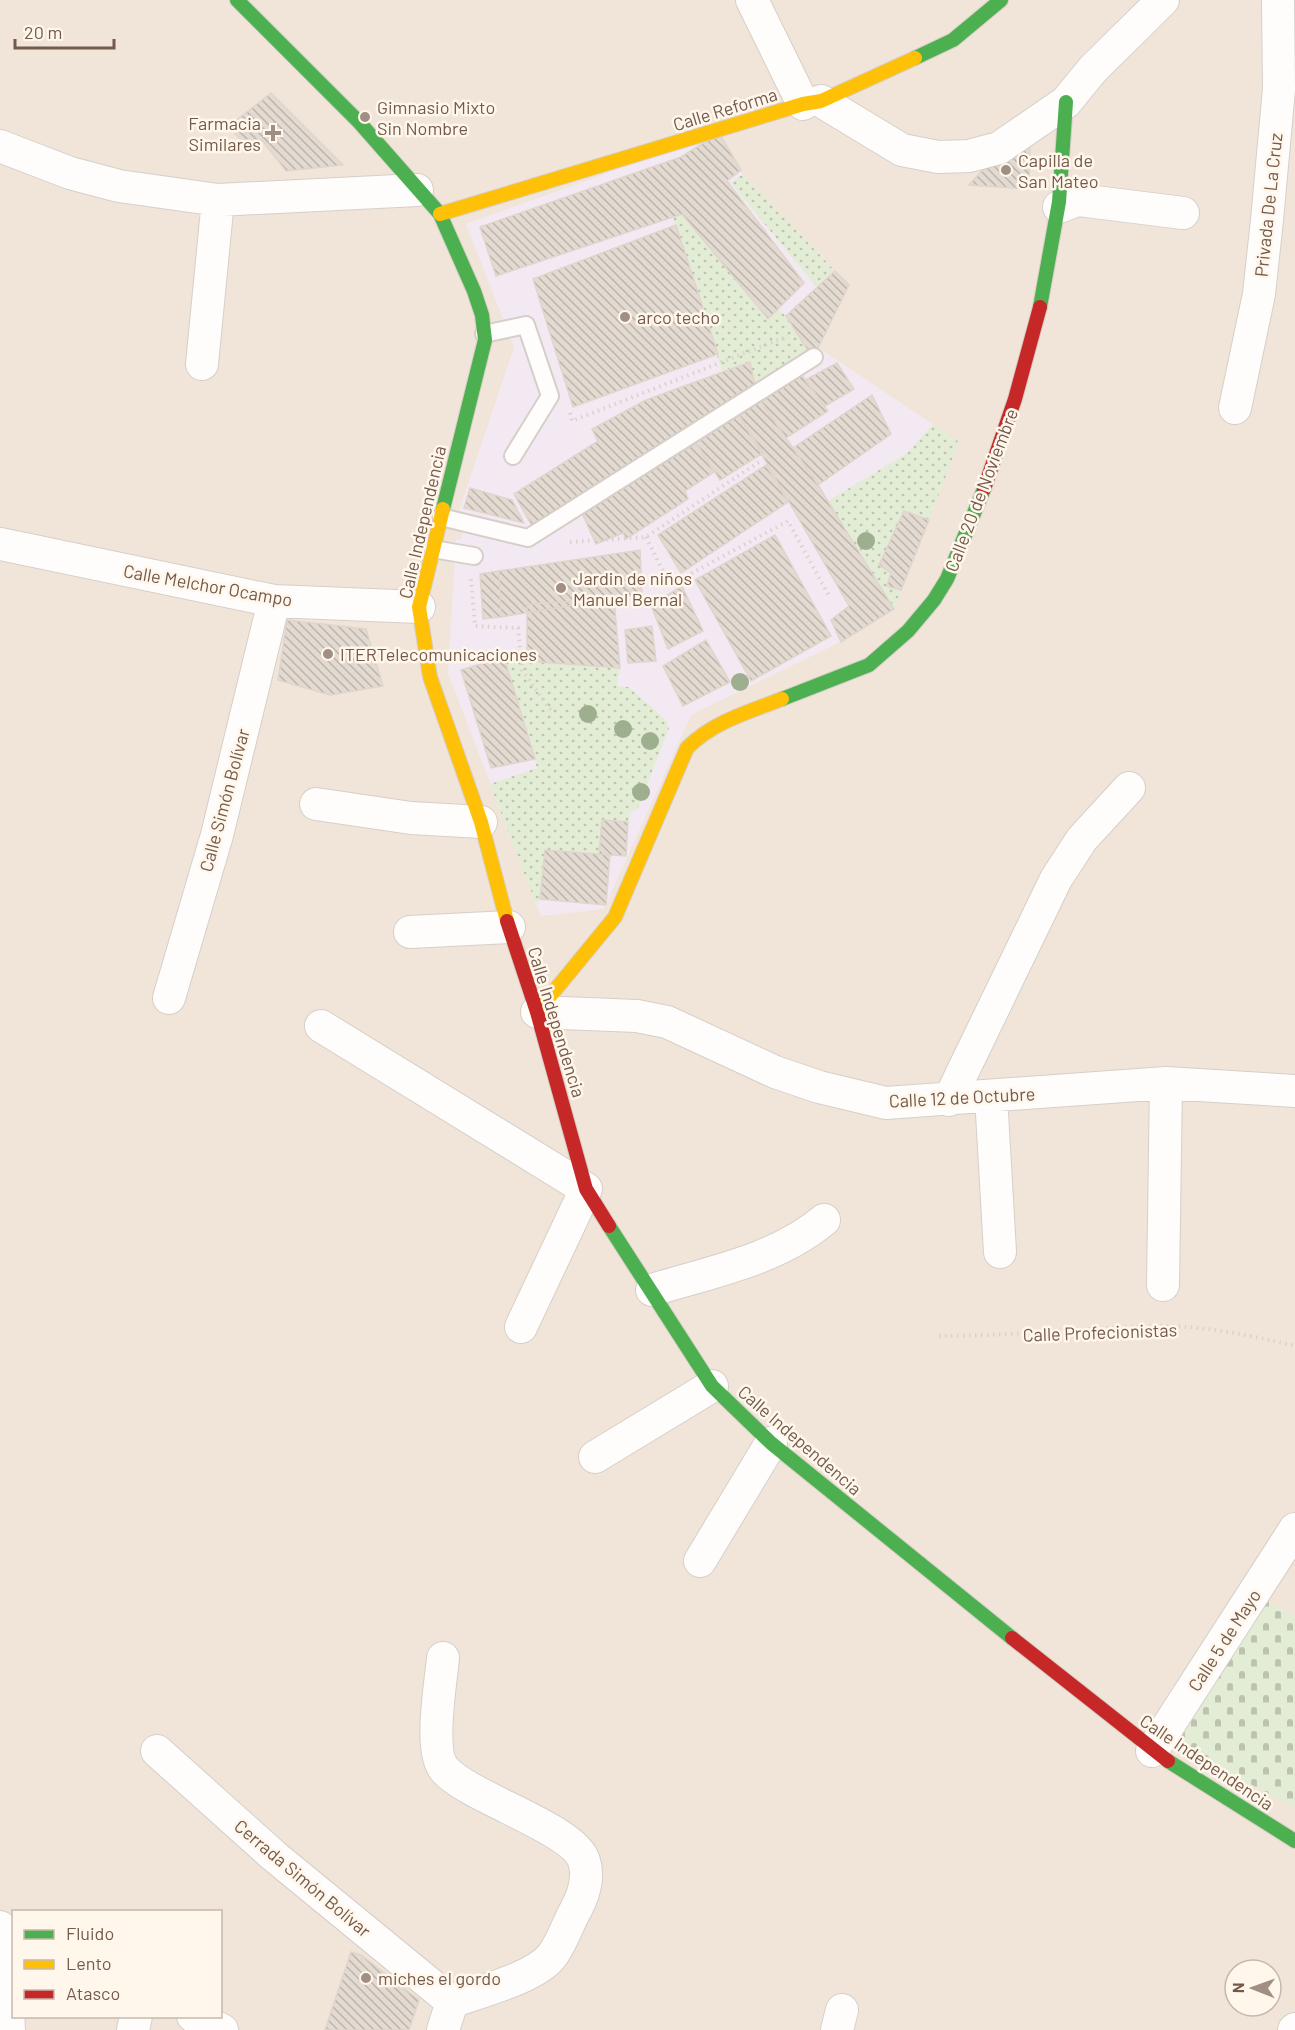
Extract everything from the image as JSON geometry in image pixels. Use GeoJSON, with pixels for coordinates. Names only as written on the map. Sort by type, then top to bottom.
{"type":"FeatureCollection","features":[{"type":"Feature","properties":{"kind":"street","name":"Calle Independencia"},"geometry":{"type":"LineString","coordinates":[[237,0],[359,122],[440,214],[474,291],[485,340],[419,607],[430,677],[482,822],[509,927],[537,1012],[586,1189],[712,1386],[771,1443],[1152,1751],[1295,1841]]}},
{"type":"Feature","properties":{"kind":"street"},"geometry":{"type":"LineString","coordinates":[[752,0],[812,103],[902,150],[938,157],[969,156],[999,148],[1066,102],[1093,69],[1163,0]]}},
{"type":"Feature","properties":{"kind":"street","name":"Calle Reforma"},"geometry":{"type":"LineString","coordinates":[[440,214],[812,103],[953,40],[1001,0]]}},
{"type":"Feature","properties":{"kind":"street","name":"Privada De La Cruz"},"geometry":{"type":"LineString","coordinates":[[1235,408],[1259,294],[1267,220],[1279,89],[1278,0]]}},
{"type":"Feature","properties":{"kind":"street","name":"Calle 20 de Noviembre"},"geometry":{"type":"LineString","coordinates":[[537,1012],[615,916],[687,748],[702,733],[721,723],[869,665],[886,653],[941,591],[963,543],[1015,404],[1040,312],[1059,207],[1065,153],[1066,102]]}},
{"type":"Feature","properties":{"kind":"street"},"geometry":{"type":"LineString","coordinates":[[0,146],[70,173],[119,186],[218,200],[417,190]]}},
{"type":"Feature","properties":{"kind":"street"},"geometry":{"type":"LineString","coordinates":[[202,364],[218,200]]}},
{"type":"Feature","properties":{"kind":"street"},"geometry":{"type":"LineString","coordinates":[[1059,207],[1077,200],[1183,213]]}},
{"type":"Feature","properties":{"kind":"street","name":"Calle Melchor Ocampo"},"geometry":{"type":"LineString","coordinates":[[0,544],[274,601],[419,607]]}},
{"type":"Feature","properties":{"kind":"street","name":"Calle Simón Bolívar"},"geometry":{"type":"LineString","coordinates":[[169,998],[217,835],[274,601]]}},
{"type":"Feature","properties":{"kind":"street"},"geometry":{"type":"LineString","coordinates":[[949,1100],[1056,879],[1082,839],[1130,788]]}},
{"type":"Feature","properties":{"kind":"street"},"geometry":{"type":"LineString","coordinates":[[316,804],[411,818],[482,822]]}},
{"type":"Feature","properties":{"kind":"street"},"geometry":{"type":"LineString","coordinates":[[410,932],[509,927]]}},
{"type":"Feature","properties":{"kind":"street","name":"Calle 12 de Octubre"},"geometry":{"type":"LineString","coordinates":[[537,1012],[637,1016],[667,1022],[775,1072],[819,1087],[886,1103],[1166,1083],[1295,1091]]}},
{"type":"Feature","properties":{"kind":"street"},"geometry":{"type":"LineString","coordinates":[[321,1026],[586,1189],[521,1327]]}},
{"type":"Feature","properties":{"kind":"street"},"geometry":{"type":"LineString","coordinates":[[1163,1285],[1166,1083]]}},
{"type":"Feature","properties":{"kind":"street"},"geometry":{"type":"LineString","coordinates":[[991,1096],[1000,1252]]}},
{"type":"Feature","properties":{"kind":"street"},"geometry":{"type":"LineString","coordinates":[[652,1290],[758,1258],[804,1236],[824,1220]]}},
{"type":"Feature","properties":{"kind":"street"},"geometry":{"type":"LineString","coordinates":[[595,1457],[712,1386]]}},
{"type":"Feature","properties":{"kind":"street"},"geometry":{"type":"LineString","coordinates":[[700,1560],[771,1443]]}},
{"type":"Feature","properties":{"kind":"street","name":"Calle 5 de Mayo"},"geometry":{"type":"LineString","coordinates":[[1152,1751],[1295,1529]]}},
{"type":"Feature","properties":{"kind":"street","name":"Cerrada Simón Bolívar"},"geometry":{"type":"LineString","coordinates":[[157,1751],[448,2016],[525,1974],[551,1957],[584,1894],[585,1876],[584,1860],[572,1843],[465,1785],[444,1769],[438,1753],[437,1724],[443,1658]]}},
{"type":"Feature","properties":{"kind":"street"},"geometry":{"type":"LineString","coordinates":[[0,1927],[5,1950],[9,2030]]}},
{"type":"Feature","properties":{"kind":"street"},"geometry":{"type":"LineString","coordinates":[[197,2018],[222,2030]]}},
{"type":"Feature","properties":{"kind":"lane"},"geometry":{"type":"LineString","coordinates":[[484,334],[526,325],[550,396],[513,456]]}},
{"type":"Feature","properties":{"kind":"lane"},"geometry":{"type":"LineString","coordinates":[[441,517],[528,538],[814,357]]}},
{"type":"Feature","properties":{"kind":"lane"},"geometry":{"type":"LineString","coordinates":[[433,549],[474,556]]}},
{"type":"Feature","properties":{"kind":"path"},"geometry":{"type":"LineString","coordinates":[[569,410],[572,422],[788,336]]}},
{"type":"Feature","properties":{"kind":"path"},"geometry":{"type":"LineString","coordinates":[[592,541],[646,537],[759,462]]}},
{"type":"Feature","properties":{"kind":"path"},"geometry":{"type":"LineString","coordinates":[[646,537],[670,585],[788,521],[829,596]]}},
{"type":"Feature","properties":{"kind":"path"},"geometry":{"type":"LineString","coordinates":[[429,567],[470,572],[475,626],[518,628],[522,670],[552,712]]}},
{"type":"Feature","properties":{"kind":"path","name":"Calle Profecionistas"},"geometry":{"type":"LineString","coordinates":[[939,1336],[993,1336],[1156,1326],[1241,1333],[1295,1346]]}},
{"type":"Feature","properties":{"kind":"shaded area"},"geometry":{"type":"Polygon","coordinates":[[[0,0],[1295,0],[1295,2030],[0,2030],[0,0]]]}},
{"type":"Feature","properties":{"kind":"shaded area"},"geometry":{"type":"Polygon","coordinates":[[[719,133],[745,178],[849,285],[819,348],[959,442],[894,609],[838,643],[691,715],[604,909],[541,916],[448,673],[456,539],[461,540],[467,514],[459,511],[514,347],[466,224],[719,133]]]}},
{"type":"Feature","properties":{"kind":"green space"},"geometry":{"type":"Polygon","coordinates":[[[743,174],[835,271],[817,288],[731,183],[743,174]]]}},
{"type":"Feature","properties":{"kind":"green space"},"geometry":{"type":"Polygon","coordinates":[[[682,214],[768,319],[778,309],[786,316],[810,354],[756,389],[750,362],[722,371],[673,217],[682,214]]]}},
{"type":"Feature","properties":{"kind":"green space"},"geometry":{"type":"Polygon","coordinates":[[[933,424],[959,442],[929,520],[904,511],[879,564],[891,573],[887,586],[901,590],[894,609],[828,501],[907,453],[933,424]]]}},
{"type":"Feature","properties":{"kind":"green space"},"geometry":{"type":"Polygon","coordinates":[[[504,657],[620,668],[617,686],[629,687],[667,721],[669,728],[638,808],[630,813],[628,822],[602,821],[599,854],[545,850],[540,899],[536,904],[490,784],[537,768],[504,657]]]}},
{"type":"Feature","properties":{"kind":"green space"},"geometry":{"type":"Polygon","coordinates":[[[1256,1595],[1295,1616],[1295,1808],[1176,1744],[1256,1595]]]}},
{"type":"Feature","properties":{"kind":"building","name":"Farmacia Similares"},"geometry":{"type":"Polygon","coordinates":[[[271,93],[343,165],[286,171],[262,140],[249,150],[229,126],[271,93]]]}},
{"type":"Feature","properties":{"kind":"building"},"geometry":{"type":"Polygon","coordinates":[[[719,133],[741,170],[727,181],[804,283],[768,319],[682,214],[496,276],[480,227],[681,157],[719,133]]]}},
{"type":"Feature","properties":{"kind":"building","name":"Capilla de San Mateo"},"geometry":{"type":"Polygon","coordinates":[[[1030,145],[1029,189],[969,185],[987,165],[1030,145]]]}},
{"type":"Feature","properties":{"kind":"building","name":"arco techo"},"geometry":{"type":"Polygon","coordinates":[[[676,225],[718,354],[573,407],[533,279],[676,225]]]}},
{"type":"Feature","properties":{"kind":"building"},"geometry":{"type":"Polygon","coordinates":[[[835,271],[849,285],[818,348],[810,354],[786,316],[835,271]]]}},
{"type":"Feature","properties":{"kind":"building"},"geometry":{"type":"Polygon","coordinates":[[[750,362],[755,385],[532,526],[514,494],[598,441],[592,429],[646,400],[750,362]]]}},
{"type":"Feature","properties":{"kind":"building"},"geometry":{"type":"Polygon","coordinates":[[[837,363],[854,389],[825,406],[805,380],[837,363]]]}},
{"type":"Feature","properties":{"kind":"building"},"geometry":{"type":"Polygon","coordinates":[[[801,374],[828,411],[786,438],[760,400],[801,374]]]}},
{"type":"Feature","properties":{"kind":"building"},"geometry":{"type":"Polygon","coordinates":[[[872,395],[891,434],[818,485],[793,448],[872,395]]]}},
{"type":"Feature","properties":{"kind":"building"},"geometry":{"type":"Polygon","coordinates":[[[760,400],[818,485],[894,609],[841,642],[831,620],[849,606],[739,415],[760,400]]]}},
{"type":"Feature","properties":{"kind":"building"},"geometry":{"type":"Polygon","coordinates":[[[739,415],[763,453],[720,480],[696,443],[739,415]]]}},
{"type":"Feature","properties":{"kind":"building"},"geometry":{"type":"Polygon","coordinates":[[[696,443],[714,472],[685,491],[688,499],[626,539],[623,533],[596,544],[582,513],[696,443]]]}},
{"type":"Feature","properties":{"kind":"building"},"geometry":{"type":"Polygon","coordinates":[[[766,465],[788,502],[681,573],[658,535],[766,465]]]}},
{"type":"Feature","properties":{"kind":"building"},"geometry":{"type":"Polygon","coordinates":[[[470,488],[512,500],[524,523],[464,508],[470,488]]]}},
{"type":"Feature","properties":{"kind":"building"},"geometry":{"type":"Polygon","coordinates":[[[904,511],[929,520],[901,590],[887,586],[891,573],[879,565],[904,511]]]}},
{"type":"Feature","properties":{"kind":"building"},"geometry":{"type":"Polygon","coordinates":[[[775,535],[831,636],[751,681],[695,580],[775,535]]]}},
{"type":"Feature","properties":{"kind":"building"},"geometry":{"type":"Polygon","coordinates":[[[640,550],[642,594],[501,617],[499,571],[640,550]]]}},
{"type":"Feature","properties":{"kind":"building"},"geometry":{"type":"Polygon","coordinates":[[[499,571],[501,617],[483,619],[480,574],[499,571]]]}},
{"type":"Feature","properties":{"kind":"building"},"geometry":{"type":"Polygon","coordinates":[[[682,586],[703,631],[668,649],[651,605],[682,586]]]}},
{"type":"Feature","properties":{"kind":"building"},"geometry":{"type":"Polygon","coordinates":[[[614,599],[620,668],[527,661],[527,604],[614,599]]]}},
{"type":"Feature","properties":{"kind":"building","name":"ITERTelecomunicaciones"},"geometry":{"type":"Polygon","coordinates":[[[287,620],[366,629],[383,686],[330,695],[278,680],[287,620]]]}},
{"type":"Feature","properties":{"kind":"building"},"geometry":{"type":"Polygon","coordinates":[[[652,626],[656,661],[628,663],[625,630],[652,626]]]}},
{"type":"Feature","properties":{"kind":"building"},"geometry":{"type":"Polygon","coordinates":[[[706,640],[730,682],[683,706],[663,666],[706,640]]]}},
{"type":"Feature","properties":{"kind":"building"},"geometry":{"type":"Polygon","coordinates":[[[504,657],[535,759],[491,768],[461,670],[504,657]]]}},
{"type":"Feature","properties":{"kind":"building"},"geometry":{"type":"Polygon","coordinates":[[[602,820],[628,822],[626,856],[599,854],[602,820]]]}},
{"type":"Feature","properties":{"kind":"building"},"geometry":{"type":"Polygon","coordinates":[[[545,850],[610,855],[606,905],[540,899],[545,850]]]}},
{"type":"Feature","properties":{"kind":"building","name":"miches el gordo"},"geometry":{"type":"Polygon","coordinates":[[[351,1952],[361,1955],[419,2000],[409,2030],[325,2030],[351,1952]]]}},
{"type":"Feature","properties":{"kind":"traffic: fast"},"geometry":{"type":"LineString","coordinates":[[237,0],[359,122],[440,214],[474,291],[482,315],[485,340],[443,509]]}},
{"type":"Feature","properties":{"kind":"traffic: fast"},"geometry":{"type":"LineString","coordinates":[[915,58],[953,40],[1001,0]]}},
{"type":"Feature","properties":{"kind":"traffic: fast"},"geometry":{"type":"LineString","coordinates":[[1040,307],[1059,202],[1066,102]]}},
{"type":"Feature","properties":{"kind":"traffic: fast"},"geometry":{"type":"LineString","coordinates":[[782,699],[869,665],[908,631],[934,600],[947,579],[984,489]]}},
{"type":"Feature","properties":{"kind":"traffic: fast"},"geometry":{"type":"LineString","coordinates":[[609,1226],[712,1386],[771,1443],[1012,1638]]}},
{"type":"Feature","properties":{"kind":"traffic: fast"},"geometry":{"type":"LineString","coordinates":[[1168,1761],[1295,1841]]}},
{"type":"Feature","properties":{"kind":"traffic: slow"},"geometry":{"type":"LineString","coordinates":[[440,214],[803,104],[821,101],[915,58]]}},
{"type":"Feature","properties":{"kind":"traffic: slow"},"geometry":{"type":"LineString","coordinates":[[443,509],[419,607],[430,677],[481,822],[507,921]]}},
{"type":"Feature","properties":{"kind":"traffic: slow"},"geometry":{"type":"LineString","coordinates":[[537,1012],[615,917],[687,748],[720,724],[782,699]]}},
{"type":"Feature","properties":{"kind":"traffic: jam"},"geometry":{"type":"LineString","coordinates":[[984,489],[1015,399],[1040,307]]}},
{"type":"Feature","properties":{"kind":"traffic: jam"},"geometry":{"type":"LineString","coordinates":[[507,921],[537,1012],[586,1189],[609,1226]]}},
{"type":"Feature","properties":{"kind":"traffic: jam"},"geometry":{"type":"LineString","coordinates":[[1012,1638],[1168,1761]]}},
{"type":"Feature","properties":{"kind":"place","name":"Gimnasio Mixto Sin Nombre"},"geometry":{"type":"Point","coordinates":[365,117]}},
{"type":"Feature","properties":{"kind":"place","name":"Farmacia Similares"},"geometry":{"type":"Point","coordinates":[273,133]}},
{"type":"Feature","properties":{"kind":"place","name":"Capilla de San Mateo"},"geometry":{"type":"Point","coordinates":[1006,170]}},
{"type":"Feature","properties":{"kind":"place","name":"arco techo"},"geometry":{"type":"Point","coordinates":[625,317]}},
{"type":"Feature","properties":{"kind":"place","name":"Jardin de niños Manuel Bernal"},"geometry":{"type":"Point","coordinates":[561,588]}},
{"type":"Feature","properties":{"kind":"place","name":"ITERTelecomunicaciones"},"geometry":{"type":"Point","coordinates":[328,654]}},
{"type":"Feature","properties":{"kind":"place","name":"miches el gordo"},"geometry":{"type":"Point","coordinates":[366,1978]}}]}
